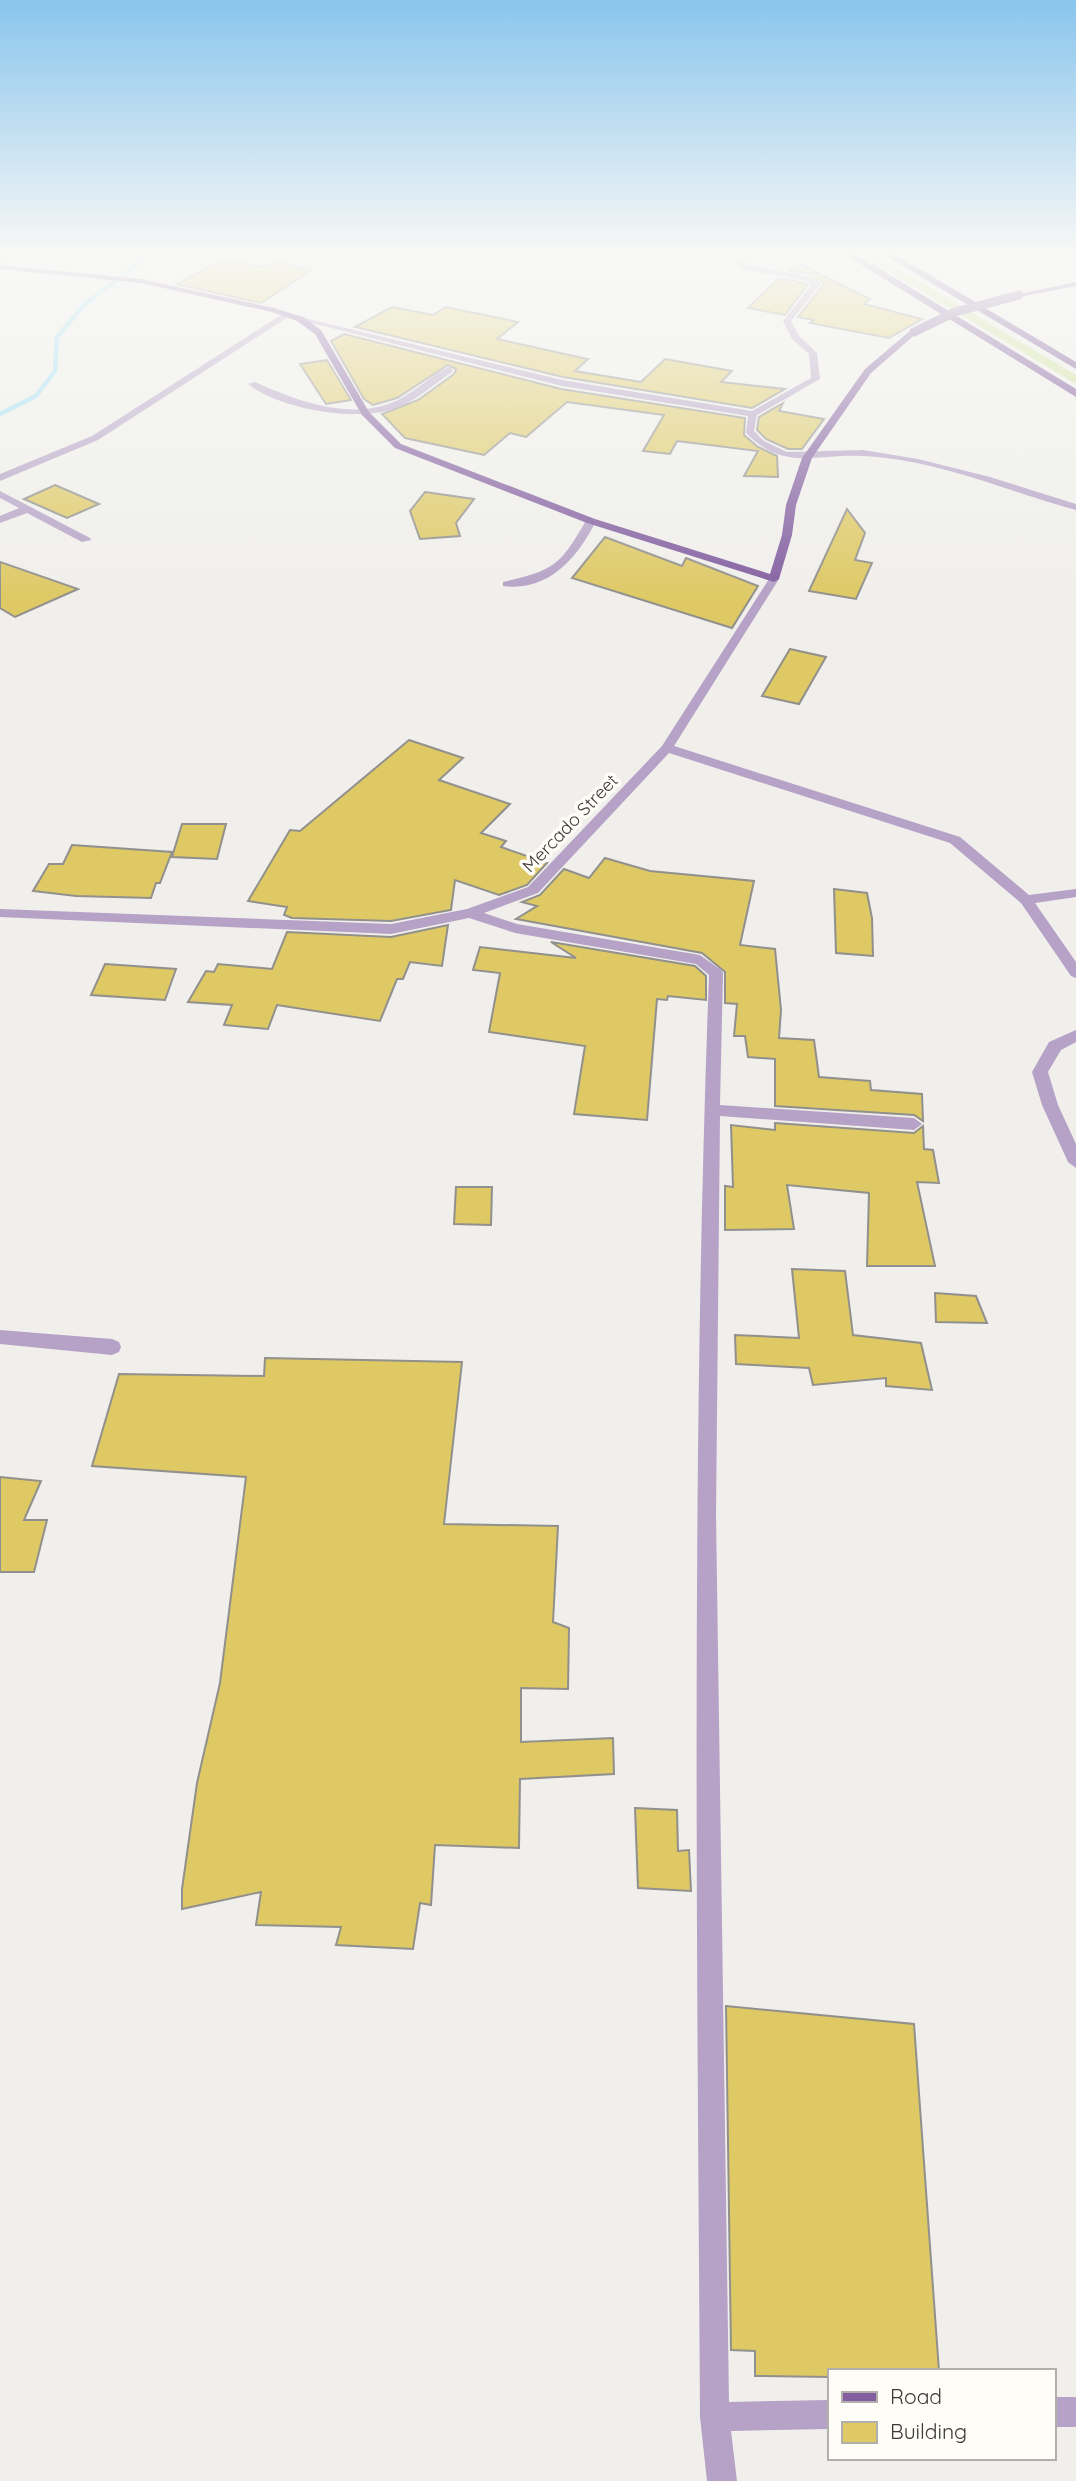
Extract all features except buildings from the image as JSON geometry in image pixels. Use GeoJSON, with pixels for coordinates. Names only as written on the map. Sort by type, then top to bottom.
{"type":"FeatureCollection","features":[{"type":"Feature","properties":{"kind":"highway"},"geometry":{"type":"LineString","coordinates":[[1035,369],[1076,394]]}},
{"type":"Feature","properties":{"kind":"main road"},"geometry":{"type":"LineString","coordinates":[[339,369],[365,413],[398,446],[591,522],[774,579]]}},
{"type":"Feature","properties":{"kind":"main road","name":"Mercado Street"},"geometry":{"type":"LineString","coordinates":[[774,579],[787,535],[791,505],[807,458],[848,396],[871,369]]}},
{"type":"Feature","properties":{"kind":"street"},"geometry":{"type":"LineString","coordinates":[[0,478],[95,438],[203,369]]}},
{"type":"Feature","properties":{"kind":"street"},"geometry":{"type":"LineString","coordinates":[[504,369],[562,383],[753,414],[789,397],[816,379],[815,369]]}},
{"type":"Feature","properties":{"kind":"street"},"geometry":{"type":"LineString","coordinates":[[252,384],[277,397],[365,413],[389,408],[411,397],[449,370]]}},
{"type":"Feature","properties":{"kind":"street"},"geometry":{"type":"LineString","coordinates":[[753,414],[749,431],[759,443],[776,452],[807,458],[859,453],[921,462],[982,477],[1076,507]]}},
{"type":"Feature","properties":{"kind":"street"},"geometry":{"type":"LineString","coordinates":[[0,494],[86,540]]}},
{"type":"Feature","properties":{"kind":"street"},"geometry":{"type":"LineString","coordinates":[[0,520],[27,509]]}},
{"type":"Feature","properties":{"kind":"street"},"geometry":{"type":"LineString","coordinates":[[507,584],[533,582],[563,566],[579,547],[591,522]]}},
{"type":"Feature","properties":{"kind":"street","name":"Mercado Street"},"geometry":{"type":"LineString","coordinates":[[0,913],[391,929],[470,913],[533,890],[667,748],[774,579]]}},
{"type":"Feature","properties":{"kind":"street"},"geometry":{"type":"LineString","coordinates":[[667,748],[954,841],[1026,900],[1076,973]]}},
{"type":"Feature","properties":{"kind":"street"},"geometry":{"type":"LineString","coordinates":[[1026,900],[1076,893]]}},
{"type":"Feature","properties":{"kind":"street"},"geometry":{"type":"LineString","coordinates":[[470,913],[515,928],[700,960],[716,973],[710,1110],[706,1551],[715,2417],[722,2481]]}},
{"type":"Feature","properties":{"kind":"street"},"geometry":{"type":"LineString","coordinates":[[1076,1035],[1055,1046],[1040,1072],[1076,1162]]}},
{"type":"Feature","properties":{"kind":"street"},"geometry":{"type":"LineString","coordinates":[[710,1110],[914,1124]]}},
{"type":"Feature","properties":{"kind":"street"},"geometry":{"type":"LineString","coordinates":[[0,1337],[112,1347]]}},
{"type":"Feature","properties":{"kind":"street"},"geometry":{"type":"LineString","coordinates":[[1055,2412],[1076,2412]]}},
{"type":"Feature","properties":{"kind":"street"},"geometry":{"type":"LineString","coordinates":[[715,2417],[828,2415]]}},
{"type":"Feature","properties":{"kind":"green space"},"geometry":{"type":"Polygon","coordinates":[[[1051,369],[1066,369],[1076,375],[1076,384],[1051,369]]]}},
{"type":"Feature","properties":{"kind":"waterway"},"geometry":{"type":"LineString","coordinates":[[0,414],[36,396],[55,369]]}}]}
